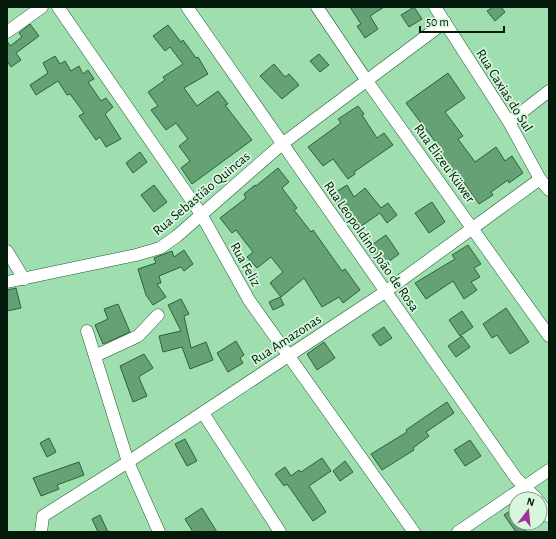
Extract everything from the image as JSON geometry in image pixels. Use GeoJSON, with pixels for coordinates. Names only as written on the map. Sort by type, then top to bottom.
{"type":"FeatureCollection","features":[{"type":"Feature","properties":{"kind":"street"},"geometry":{"type":"LineString","coordinates":[[7,32],[42,7]]}},
{"type":"Feature","properties":{"kind":"street","name":"Rua Feliz"},"geometry":{"type":"LineString","coordinates":[[58,7],[201,214],[248,300],[414,532]]}},
{"type":"Feature","properties":{"kind":"street","name":"Rua Leopoldino João de Rosa"},"geometry":{"type":"LineString","coordinates":[[187,7],[516,478],[529,491]]}},
{"type":"Feature","properties":{"kind":"street","name":"Rua Elizeu Küwer"},"geometry":{"type":"LineString","coordinates":[[317,7],[367,81],[474,228],[549,336]]}},
{"type":"Feature","properties":{"kind":"street","name":"Rua Sebastião Quincas"},"geometry":{"type":"LineString","coordinates":[[7,282],[136,255],[160,248],[177,236],[282,144],[367,81],[442,13]]}},
{"type":"Feature","properties":{"kind":"street","name":"Rua Caxias do Sul"},"geometry":{"type":"LineString","coordinates":[[442,13],[509,122],[540,179],[549,190]]}},
{"type":"Feature","properties":{"kind":"street"},"geometry":{"type":"LineString","coordinates":[[509,122],[549,91]]}},
{"type":"Feature","properties":{"kind":"street","name":"Rua Amazonas"},"geometry":{"type":"LineString","coordinates":[[41,532],[43,516],[203,413],[385,292],[540,179]]}},
{"type":"Feature","properties":{"kind":"street"},"geometry":{"type":"LineString","coordinates":[[7,251],[24,279]]}},
{"type":"Feature","properties":{"kind":"street"},"geometry":{"type":"LineString","coordinates":[[95,356],[138,336],[158,315]]}},
{"type":"Feature","properties":{"kind":"street"},"geometry":{"type":"LineString","coordinates":[[87,331],[128,462],[159,532]]}},
{"type":"Feature","properties":{"kind":"street"},"geometry":{"type":"LineString","coordinates":[[203,413],[280,532]]}},
{"type":"Feature","properties":{"kind":"street"},"geometry":{"type":"LineString","coordinates":[[458,532],[549,470]]}},
{"type":"Feature","properties":{"kind":"building"},"geometry":{"type":"Polygon","coordinates":[[[350,7],[384,7],[370,16],[378,29],[365,38],[357,26],[361,24],[350,7]]]}},
{"type":"Feature","properties":{"kind":"building"},"geometry":{"type":"Polygon","coordinates":[[[414,7],[422,19],[409,27],[401,15],[414,7]]]}},
{"type":"Feature","properties":{"kind":"building"},"geometry":{"type":"Polygon","coordinates":[[[493,7],[501,7],[505,12],[495,21],[487,11],[493,7]]]}},
{"type":"Feature","properties":{"kind":"building"},"geometry":{"type":"Polygon","coordinates":[[[30,24],[39,36],[16,53],[21,60],[11,67],[7,61],[7,41],[10,46],[22,37],[19,33],[30,24]]]}},
{"type":"Feature","properties":{"kind":"building"},"geometry":{"type":"Polygon","coordinates":[[[168,25],[181,42],[183,40],[196,58],[198,57],[208,74],[184,88],[197,106],[218,91],[228,104],[225,105],[252,140],[192,184],[181,168],[190,161],[179,146],[188,139],[176,123],[166,130],[151,110],[158,106],[148,92],[165,80],[163,77],[183,64],[170,47],[165,51],[153,36],[168,25]]]}},
{"type":"Feature","properties":{"kind":"building"},"geometry":{"type":"Polygon","coordinates":[[[319,54],[329,65],[320,72],[310,61],[319,54]]]}},
{"type":"Feature","properties":{"kind":"building"},"geometry":{"type":"Polygon","coordinates":[[[55,56],[60,64],[65,61],[71,71],[79,66],[83,74],[88,70],[94,79],[88,82],[101,101],[106,98],[113,107],[105,114],[121,139],[106,147],[100,137],[96,140],[79,116],[84,113],[70,94],[67,95],[58,81],[36,95],[30,85],[48,73],[43,63],[55,56]]]}},
{"type":"Feature","properties":{"kind":"building"},"geometry":{"type":"Polygon","coordinates":[[[274,64],[285,77],[289,74],[299,85],[282,99],[260,76],[274,64]]]}},
{"type":"Feature","properties":{"kind":"building"},"geometry":{"type":"Polygon","coordinates":[[[448,73],[465,98],[445,112],[463,136],[458,139],[475,162],[496,147],[505,161],[512,156],[523,173],[509,183],[508,180],[491,192],[493,195],[479,204],[459,176],[457,177],[441,155],[443,153],[406,103],[448,73]]]}},
{"type":"Feature","properties":{"kind":"building"},"geometry":{"type":"Polygon","coordinates":[[[358,106],[377,138],[384,133],[393,145],[354,172],[355,174],[348,179],[333,159],[323,166],[308,147],[341,123],[338,119],[358,106]]]}},
{"type":"Feature","properties":{"kind":"building"},"geometry":{"type":"Polygon","coordinates":[[[140,152],[147,162],[133,173],[126,163],[140,152]]]}},
{"type":"Feature","properties":{"kind":"building"},"geometry":{"type":"Polygon","coordinates":[[[278,168],[289,182],[282,188],[297,208],[294,210],[311,232],[313,230],[342,271],[345,269],[360,290],[343,303],[339,297],[322,307],[304,278],[281,297],[270,283],[283,272],[271,257],[257,268],[247,257],[253,252],[236,230],[232,233],[220,218],[246,198],[244,194],[278,168]]]}},
{"type":"Feature","properties":{"kind":"building"},"geometry":{"type":"Polygon","coordinates":[[[154,185],[167,202],[154,212],[141,195],[154,185]]]}},
{"type":"Feature","properties":{"kind":"building"},"geometry":{"type":"Polygon","coordinates":[[[347,185],[354,197],[365,188],[381,208],[388,203],[397,215],[387,223],[380,213],[360,227],[346,208],[341,211],[331,195],[347,185]]]}},
{"type":"Feature","properties":{"kind":"building"},"geometry":{"type":"Polygon","coordinates":[[[432,202],[445,222],[429,233],[415,213],[432,202]]]}},
{"type":"Feature","properties":{"kind":"building"},"geometry":{"type":"Polygon","coordinates":[[[386,235],[399,254],[384,265],[370,246],[386,235]]]}},
{"type":"Feature","properties":{"kind":"building"},"geometry":{"type":"Polygon","coordinates":[[[468,245],[481,264],[474,268],[480,277],[471,282],[477,290],[464,299],[453,281],[426,299],[415,283],[455,259],[452,255],[468,245]]]}},
{"type":"Feature","properties":{"kind":"building"},"geometry":{"type":"Polygon","coordinates":[[[184,250],[193,264],[184,271],[181,267],[159,276],[161,283],[157,284],[166,297],[153,305],[146,295],[138,269],[156,263],[154,258],[172,251],[174,257],[184,250]]]}},
{"type":"Feature","properties":{"kind":"building"},"geometry":{"type":"Polygon","coordinates":[[[16,288],[21,308],[7,311],[7,290],[16,288]]]}},
{"type":"Feature","properties":{"kind":"building"},"geometry":{"type":"Polygon","coordinates":[[[280,297],[284,305],[273,310],[269,302],[280,297]]]}},
{"type":"Feature","properties":{"kind":"building"},"geometry":{"type":"Polygon","coordinates":[[[181,299],[189,314],[184,316],[191,348],[206,342],[213,360],[190,369],[182,347],[163,352],[159,336],[181,331],[168,305],[181,299]]]}},
{"type":"Feature","properties":{"kind":"building"},"geometry":{"type":"Polygon","coordinates":[[[118,304],[130,332],[103,344],[95,325],[108,319],[104,309],[118,304]]]}},
{"type":"Feature","properties":{"kind":"building"},"geometry":{"type":"Polygon","coordinates":[[[506,308],[529,342],[510,354],[497,335],[492,338],[483,324],[506,308]]]}},
{"type":"Feature","properties":{"kind":"building"},"geometry":{"type":"Polygon","coordinates":[[[462,311],[473,327],[460,336],[449,320],[462,311]]]}},
{"type":"Feature","properties":{"kind":"building"},"geometry":{"type":"Polygon","coordinates":[[[384,327],[392,338],[380,346],[372,335],[384,327]]]}},
{"type":"Feature","properties":{"kind":"building"},"geometry":{"type":"Polygon","coordinates":[[[462,336],[470,347],[456,357],[448,346],[462,336]]]}},
{"type":"Feature","properties":{"kind":"building"},"geometry":{"type":"Polygon","coordinates":[[[236,341],[244,355],[240,358],[243,363],[228,372],[217,353],[236,341]]]}},
{"type":"Feature","properties":{"kind":"building"},"geometry":{"type":"Polygon","coordinates":[[[324,342],[335,358],[317,370],[307,354],[324,342]]]}},
{"type":"Feature","properties":{"kind":"building"},"geometry":{"type":"Polygon","coordinates":[[[144,354],[153,368],[139,378],[147,396],[133,402],[120,366],[144,354]]]}},
{"type":"Feature","properties":{"kind":"building"},"geometry":{"type":"Polygon","coordinates":[[[447,402],[454,413],[426,432],[429,436],[413,448],[414,450],[382,470],[371,454],[407,432],[406,430],[447,402]]]}},
{"type":"Feature","properties":{"kind":"building"},"geometry":{"type":"Polygon","coordinates":[[[49,438],[56,452],[47,457],[40,443],[49,438]]]}},
{"type":"Feature","properties":{"kind":"building"},"geometry":{"type":"Polygon","coordinates":[[[185,439],[197,461],[187,466],[175,444],[185,439]]]}},
{"type":"Feature","properties":{"kind":"building"},"geometry":{"type":"Polygon","coordinates":[[[470,440],[481,456],[465,466],[454,450],[470,440]]]}},
{"type":"Feature","properties":{"kind":"building"},"geometry":{"type":"Polygon","coordinates":[[[322,458],[331,471],[309,486],[326,512],[313,521],[287,484],[284,486],[275,474],[285,467],[291,476],[299,470],[301,472],[322,458]]]}},
{"type":"Feature","properties":{"kind":"building"},"geometry":{"type":"Polygon","coordinates":[[[345,461],[353,472],[340,481],[333,471],[345,461]]]}},
{"type":"Feature","properties":{"kind":"building"},"geometry":{"type":"Polygon","coordinates":[[[79,462],[84,475],[57,485],[59,489],[41,496],[33,478],[79,462]]]}},
{"type":"Feature","properties":{"kind":"building"},"geometry":{"type":"Polygon","coordinates":[[[202,508],[217,532],[193,532],[185,519],[202,508]]]}},
{"type":"Feature","properties":{"kind":"building"},"geometry":{"type":"Polygon","coordinates":[[[508,512],[508,521],[504,515],[508,512]]]}},
{"type":"Feature","properties":{"kind":"building"},"geometry":{"type":"Polygon","coordinates":[[[100,515],[108,532],[98,532],[92,519],[100,515]]]}}]}
